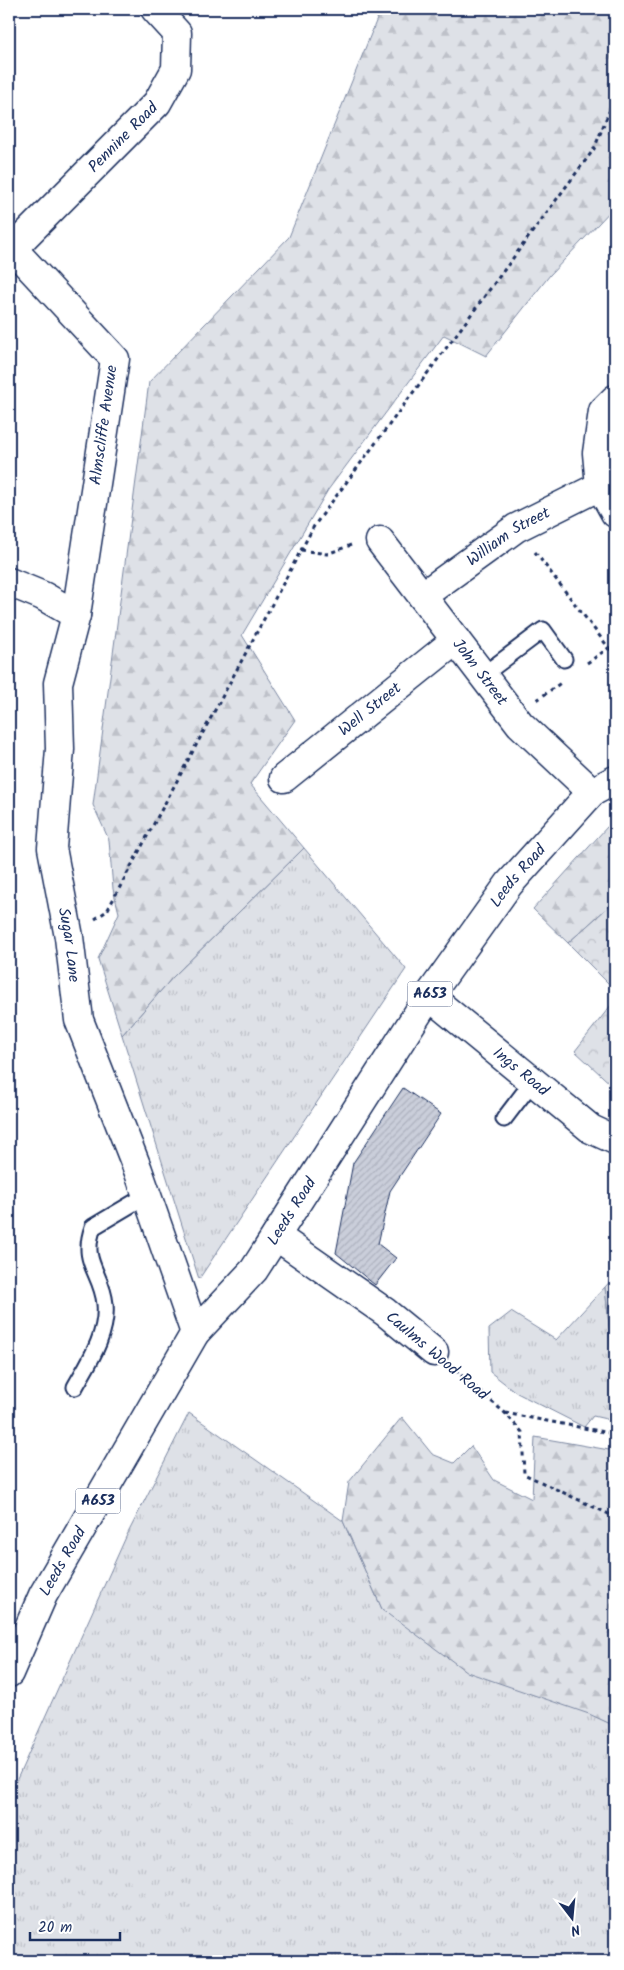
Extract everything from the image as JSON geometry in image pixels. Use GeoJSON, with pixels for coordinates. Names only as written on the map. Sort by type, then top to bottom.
{"type":"FeatureCollection","features":[{"type":"Feature","properties":{"kind":"street","name":"Pennine Road"},"geometry":{"type":"LineString","coordinates":[[11,246],[157,103],[176,69],[177,33],[154,9]]}},
{"type":"Feature","properties":{"kind":"street","name":"Almscliffe Avenue"},"geometry":{"type":"LineString","coordinates":[[11,246],[115,359],[76,615]]}},
{"type":"Feature","properties":{"kind":"street"},"geometry":{"type":"LineString","coordinates":[[615,399],[603,411],[597,452],[600,486],[615,513]]}},
{"type":"Feature","properties":{"kind":"street","name":"William Street"},"geometry":{"type":"LineString","coordinates":[[422,596],[516,528],[600,486]]}},
{"type":"Feature","properties":{"kind":"street","name":"John Street"},"geometry":{"type":"LineString","coordinates":[[380,540],[520,724],[604,786]]}},
{"type":"Feature","properties":{"kind":"street"},"geometry":{"type":"LineString","coordinates":[[9,582],[43,596],[76,615]]}},
{"type":"Feature","properties":{"kind":"street","name":"Sugar Lane"},"geometry":{"type":"LineString","coordinates":[[76,615],[58,683],[60,749],[52,848],[69,937],[79,1020],[147,1195],[195,1333]]}},
{"type":"Feature","properties":{"kind":"street","name":"Well Street"},"geometry":{"type":"LineString","coordinates":[[284,778],[456,640]]}},
{"type":"Feature","properties":{"kind":"street","name":"Leeds Road"},"geometry":{"type":"LineString","coordinates":[[9,1673],[43,1595],[195,1333],[254,1270],[429,996],[509,884],[604,786]]}},
{"type":"Feature","properties":{"kind":"street","name":"Ings Road"},"geometry":{"type":"LineString","coordinates":[[429,996],[590,1129],[615,1140]]}},
{"type":"Feature","properties":{"kind":"street","name":"Caulms Wood Road"},"geometry":{"type":"LineString","coordinates":[[276,1236],[385,1312],[434,1352]]}},
{"type":"Feature","properties":{"kind":"lane"},"geometry":{"type":"LineString","coordinates":[[482,675],[543,630],[564,659]]}},
{"type":"Feature","properties":{"kind":"lane"},"geometry":{"type":"LineString","coordinates":[[504,1119],[533,1081]]}},
{"type":"Feature","properties":{"kind":"lane"},"geometry":{"type":"LineString","coordinates":[[75,1387],[97,1346],[104,1325],[105,1304],[87,1244],[93,1227],[147,1195]]}},
{"type":"Feature","properties":{"kind":"path"},"geometry":{"type":"LineString","coordinates":[[69,937],[107,911],[314,526],[594,149],[615,97]]}},
{"type":"Feature","properties":{"kind":"path"},"geometry":{"type":"LineString","coordinates":[[516,528],[615,656]]}},
{"type":"Feature","properties":{"kind":"path"},"geometry":{"type":"LineString","coordinates":[[301,550],[327,554],[377,534],[380,540]]}},
{"type":"Feature","properties":{"kind":"path","name":"Caulms Wood Road"},"geometry":{"type":"LineString","coordinates":[[434,1352],[505,1413],[615,1434]]}},
{"type":"Feature","properties":{"kind":"path"},"geometry":{"type":"LineString","coordinates":[[505,1413],[522,1432],[524,1474],[615,1517]]}},
{"type":"Feature","properties":{"kind":"green space"},"geometry":{"type":"Polygon","coordinates":[[[381,9],[615,9],[615,206],[550,275],[486,356],[444,335],[328,490],[242,635],[295,720],[250,784],[304,848],[172,978],[122,1035],[98,959],[119,913],[113,889],[109,840],[93,805],[149,382],[289,237],[381,9]]]}},
{"type":"Feature","properties":{"kind":"green space"},"geometry":{"type":"Polygon","coordinates":[[[615,822],[615,901],[568,943],[533,909],[607,827],[615,822]]]}},
{"type":"Feature","properties":{"kind":"green space"},"geometry":{"type":"Polygon","coordinates":[[[304,848],[406,969],[199,1279],[122,1035],[172,978],[304,848]]]}},
{"type":"Feature","properties":{"kind":"green space"},"geometry":{"type":"Polygon","coordinates":[[[615,901],[615,990],[568,943],[615,901]]]}},
{"type":"Feature","properties":{"kind":"green space"},"geometry":{"type":"Polygon","coordinates":[[[615,1000],[615,1088],[575,1051],[615,1000]]]}},
{"type":"Feature","properties":{"kind":"green space"},"geometry":{"type":"Polygon","coordinates":[[[615,1276],[615,1381],[605,1287],[615,1276]]]}},
{"type":"Feature","properties":{"kind":"green space"},"geometry":{"type":"Polygon","coordinates":[[[605,1287],[615,1381],[615,1421],[593,1416],[584,1427],[517,1393],[490,1372],[489,1329],[511,1312],[556,1340],[605,1287]]]}},
{"type":"Feature","properties":{"kind":"green space"},"geometry":{"type":"Polygon","coordinates":[[[189,1413],[343,1521],[382,1609],[615,1726],[615,1961],[9,1961],[9,1797],[126,1537],[189,1413]]]}},
{"type":"Feature","properties":{"kind":"green space"},"geometry":{"type":"Polygon","coordinates":[[[402,1417],[432,1454],[454,1463],[471,1446],[494,1480],[532,1499],[535,1437],[615,1451],[615,1726],[589,1714],[467,1672],[382,1609],[343,1521],[349,1482],[402,1417]]]}},
{"type":"Feature","properties":{"kind":"building"},"geometry":{"type":"Polygon","coordinates":[[[403,1088],[441,1114],[390,1191],[378,1244],[396,1258],[375,1285],[336,1253],[353,1163],[403,1088]]]}}]}
